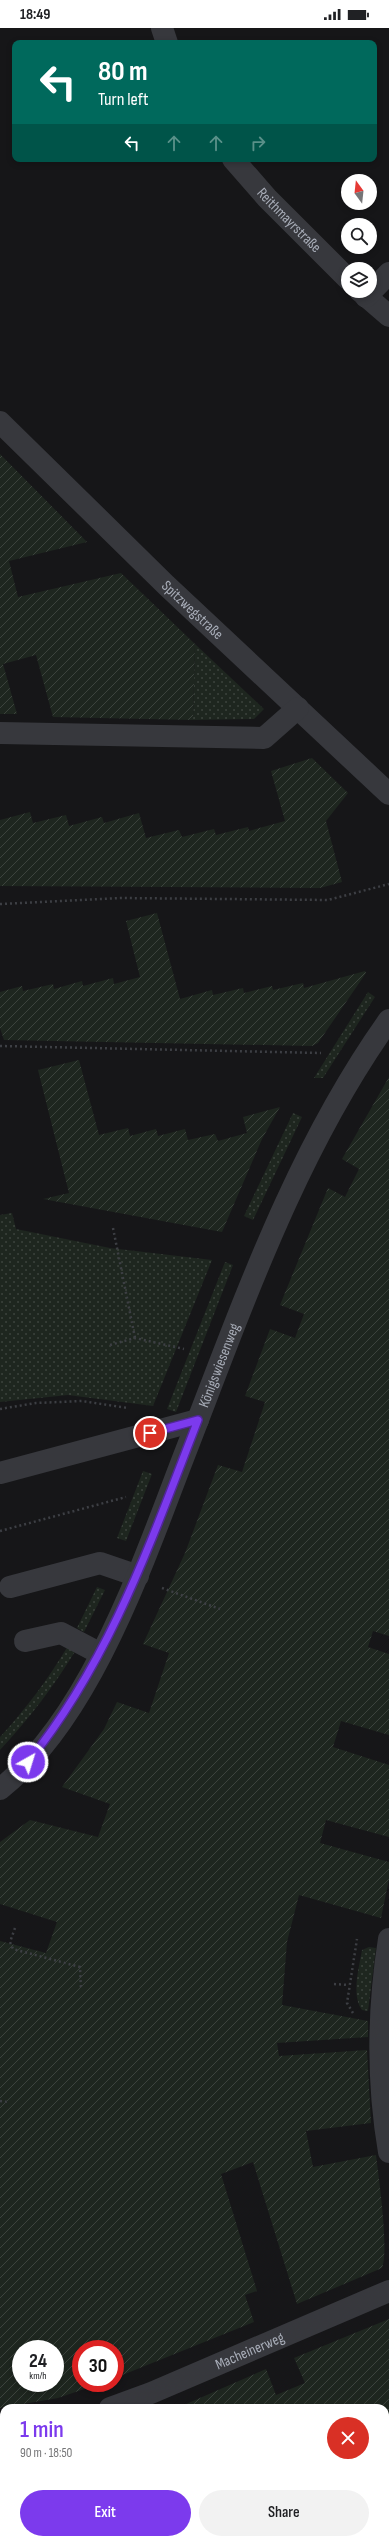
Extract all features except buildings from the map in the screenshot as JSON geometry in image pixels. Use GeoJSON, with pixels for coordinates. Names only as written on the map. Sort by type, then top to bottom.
{"type":"FeatureCollection","features":[{"type":"Feature","properties":{"kind":"street"},"geometry":{"type":"LineString","coordinates":[[162,28],[166,40]]}},
{"type":"Feature","properties":{"kind":"street","name":"Reithmayrstraße"},"geometry":{"type":"LineString","coordinates":[[236,162],[266,198],[341,272]]}},
{"type":"Feature","properties":{"kind":"street"},"geometry":{"type":"LineString","coordinates":[[377,283],[389,273]]}},
{"type":"Feature","properties":{"kind":"street"},"geometry":{"type":"LineString","coordinates":[[368,298],[389,316]]}},
{"type":"Feature","properties":{"kind":"street","name":"Spitzwegstraße"},"geometry":{"type":"LineString","coordinates":[[0,422],[166,585],[389,794]]}},
{"type":"Feature","properties":{"kind":"street"},"geometry":{"type":"LineString","coordinates":[[0,734],[264,738],[298,708]]}},
{"type":"Feature","properties":{"kind":"street","name":"Königswiesenweg"},"geometry":{"type":"LineString","coordinates":[[0,1789],[28,1762],[53,1731],[101,1654],[138,1576],[198,1420],[305,1160],[331,1109],[389,1020]]}},
{"type":"Feature","properties":{"kind":"street"},"geometry":{"type":"LineString","coordinates":[[0,1473],[198,1420]]}},
{"type":"Feature","properties":{"kind":"street"},"geometry":{"type":"LineString","coordinates":[[10,1587],[100,1563],[138,1576]]}},
{"type":"Feature","properties":{"kind":"street"},"geometry":{"type":"LineString","coordinates":[[25,1641],[61,1632],[101,1654]]}},
{"type":"Feature","properties":{"kind":"street"},"geometry":{"type":"LineString","coordinates":[[389,1939],[381,2006],[380,2044],[383,2101],[389,2152]]}},
{"type":"Feature","properties":{"kind":"street","name":"Macheinerweg"},"geometry":{"type":"LineString","coordinates":[[121,2404],[151,2393],[389,2291]]}},
{"type":"Feature","properties":{"kind":"path"},"geometry":{"type":"LineString","coordinates":[[0,904],[121,898],[328,900],[389,884]]}},
{"type":"Feature","properties":{"kind":"path"},"geometry":{"type":"LineString","coordinates":[[0,1046],[321,1053]]}},
{"type":"Feature","properties":{"kind":"path"},"geometry":{"type":"LineString","coordinates":[[113,1228],[135,1338]]}},
{"type":"Feature","properties":{"kind":"path"},"geometry":{"type":"LineString","coordinates":[[110,1344],[135,1338],[184,1349]]}},
{"type":"Feature","properties":{"kind":"path"},"geometry":{"type":"LineString","coordinates":[[0,1409],[36,1403],[82,1401],[136,1409]]}},
{"type":"Feature","properties":{"kind":"path"},"geometry":{"type":"LineString","coordinates":[[0,1530],[126,1497]]}},
{"type":"Feature","properties":{"kind":"path"},"geometry":{"type":"LineString","coordinates":[[160,1588],[220,1609]]}},
{"type":"Feature","properties":{"kind":"path"},"geometry":{"type":"LineString","coordinates":[[15,1928],[10,1942],[13,1948],[80,1967],[81,1990]]}},
{"type":"Feature","properties":{"kind":"path"},"geometry":{"type":"LineString","coordinates":[[334,1984],[349,1986]]}},
{"type":"Feature","properties":{"kind":"path"},"geometry":{"type":"LineString","coordinates":[[0,2101],[8,2102]]}},
{"type":"Feature","properties":{"kind":"shaded area"},"geometry":{"type":"Polygon","coordinates":[[[0,454],[87,542],[9,561],[18,597],[121,573],[195,644],[193,720],[53,717],[36,655],[3,664],[17,714],[0,714],[0,454]]]}},
{"type":"Feature","properties":{"kind":"shaded area"},"geometry":{"type":"Polygon","coordinates":[[[195,644],[264,709],[254,719],[193,720],[195,644]]]}},
{"type":"Feature","properties":{"kind":"shaded area"},"geometry":{"type":"Polygon","coordinates":[[[312,758],[348,793],[326,821],[342,882],[320,888],[0,886],[0,820],[30,812],[33,823],[66,815],[69,826],[102,817],[104,823],[139,813],[146,838],[179,830],[182,837],[214,829],[216,835],[248,827],[249,831],[285,821],[271,771],[312,758]]]}},
{"type":"Feature","properties":{"kind":"shaded area"},"geometry":{"type":"Polygon","coordinates":[[[157,913],[180,999],[212,990],[213,995],[243,988],[244,993],[272,986],[273,990],[303,983],[304,988],[365,971],[366,973],[318,1043],[312,1046],[4,1040],[0,1028],[0,992],[22,986],[23,991],[53,984],[54,989],[82,981],[83,986],[113,978],[114,984],[140,977],[126,921],[157,913]]]}},
{"type":"Feature","properties":{"kind":"shaded area"},"geometry":{"type":"Polygon","coordinates":[[[368,992],[375,997],[323,1078],[314,1078],[368,992]]]}},
{"type":"Feature","properties":{"kind":"shaded area"},"geometry":{"type":"Polygon","coordinates":[[[79,1060],[99,1135],[128,1128],[130,1136],[156,1129],[158,1136],[185,1129],[188,1140],[215,1134],[218,1141],[247,1133],[243,1117],[280,1107],[262,1139],[222,1232],[43,1199],[69,1193],[38,1070],[79,1060]]]}},
{"type":"Feature","properties":{"kind":"shaded area"},"geometry":{"type":"Polygon","coordinates":[[[389,1077],[389,1636],[373,1631],[368,1647],[389,1654],[389,1735],[341,1721],[333,1747],[389,1765],[389,1837],[326,1820],[320,1843],[389,1862],[389,1879],[381,1918],[299,1895],[287,1942],[282,2005],[368,2021],[368,2037],[277,2043],[279,2056],[367,2050],[371,2123],[306,2131],[313,2167],[376,2155],[384,2231],[384,2259],[382,2268],[297,2304],[253,2162],[221,2174],[257,2291],[245,2295],[254,2322],[124,2374],[124,2340],[72,2340],[72,2392],[76,2392],[58,2398],[23,2404],[0,2404],[0,1941],[46,1953],[57,1922],[0,1904],[0,1842],[30,1820],[98,1837],[110,1804],[62,1787],[104,1729],[117,1702],[149,1713],[169,1653],[143,1644],[185,1553],[218,1465],[242,1472],[265,1402],[245,1396],[270,1329],[295,1338],[304,1314],[280,1305],[328,1188],[345,1197],[359,1169],[342,1159],[389,1077]]]}},
{"type":"Feature","properties":{"kind":"shaded area"},"geometry":{"type":"Polygon","coordinates":[[[293,1113],[302,1117],[253,1220],[244,1216],[293,1113]]]}},
{"type":"Feature","properties":{"kind":"shaded area"},"geometry":{"type":"Polygon","coordinates":[[[12,1213],[16,1229],[110,1248],[212,1260],[153,1406],[68,1395],[0,1402],[0,1215],[12,1213]]]}},
{"type":"Feature","properties":{"kind":"shaded area"},"geometry":{"type":"Polygon","coordinates":[[[225,1262],[233,1265],[176,1412],[167,1409],[225,1262]]]}},
{"type":"Feature","properties":{"kind":"shaded area"},"geometry":{"type":"Polygon","coordinates":[[[143,1471],[152,1474],[126,1541],[117,1538],[143,1471]]]}},
{"type":"Feature","properties":{"kind":"shaded area"},"geometry":{"type":"Polygon","coordinates":[[[97,1587],[105,1590],[84,1632],[77,1628],[97,1587]]]}},
{"type":"Feature","properties":{"kind":"shaded area"},"geometry":{"type":"Polygon","coordinates":[[[68,1646],[76,1650],[68,1663],[31,1714],[0,1750],[0,1737],[19,1716],[53,1670],[68,1646]]]}},
{"type":"Feature","properties":{"kind":"shaded area"},"geometry":{"type":"Polygon","coordinates":[[[369,1947],[376,1948],[368,2011],[362,2010],[357,1997],[356,1989],[362,1950],[369,1947]]]}},
{"type":"Feature","properties":{"kind":"shaded area"},"geometry":{"type":"Polygon","coordinates":[[[389,2319],[389,2404],[186,2404],[266,2369],[276,2395],[305,2383],[294,2358],[389,2319]]]}},
{"type":"Feature","properties":{"kind":"route"},"geometry":{"type":"LineString","coordinates":[[28,1762],[53,1731],[101,1654],[138,1576],[198,1420],[150,1433]]}}]}
